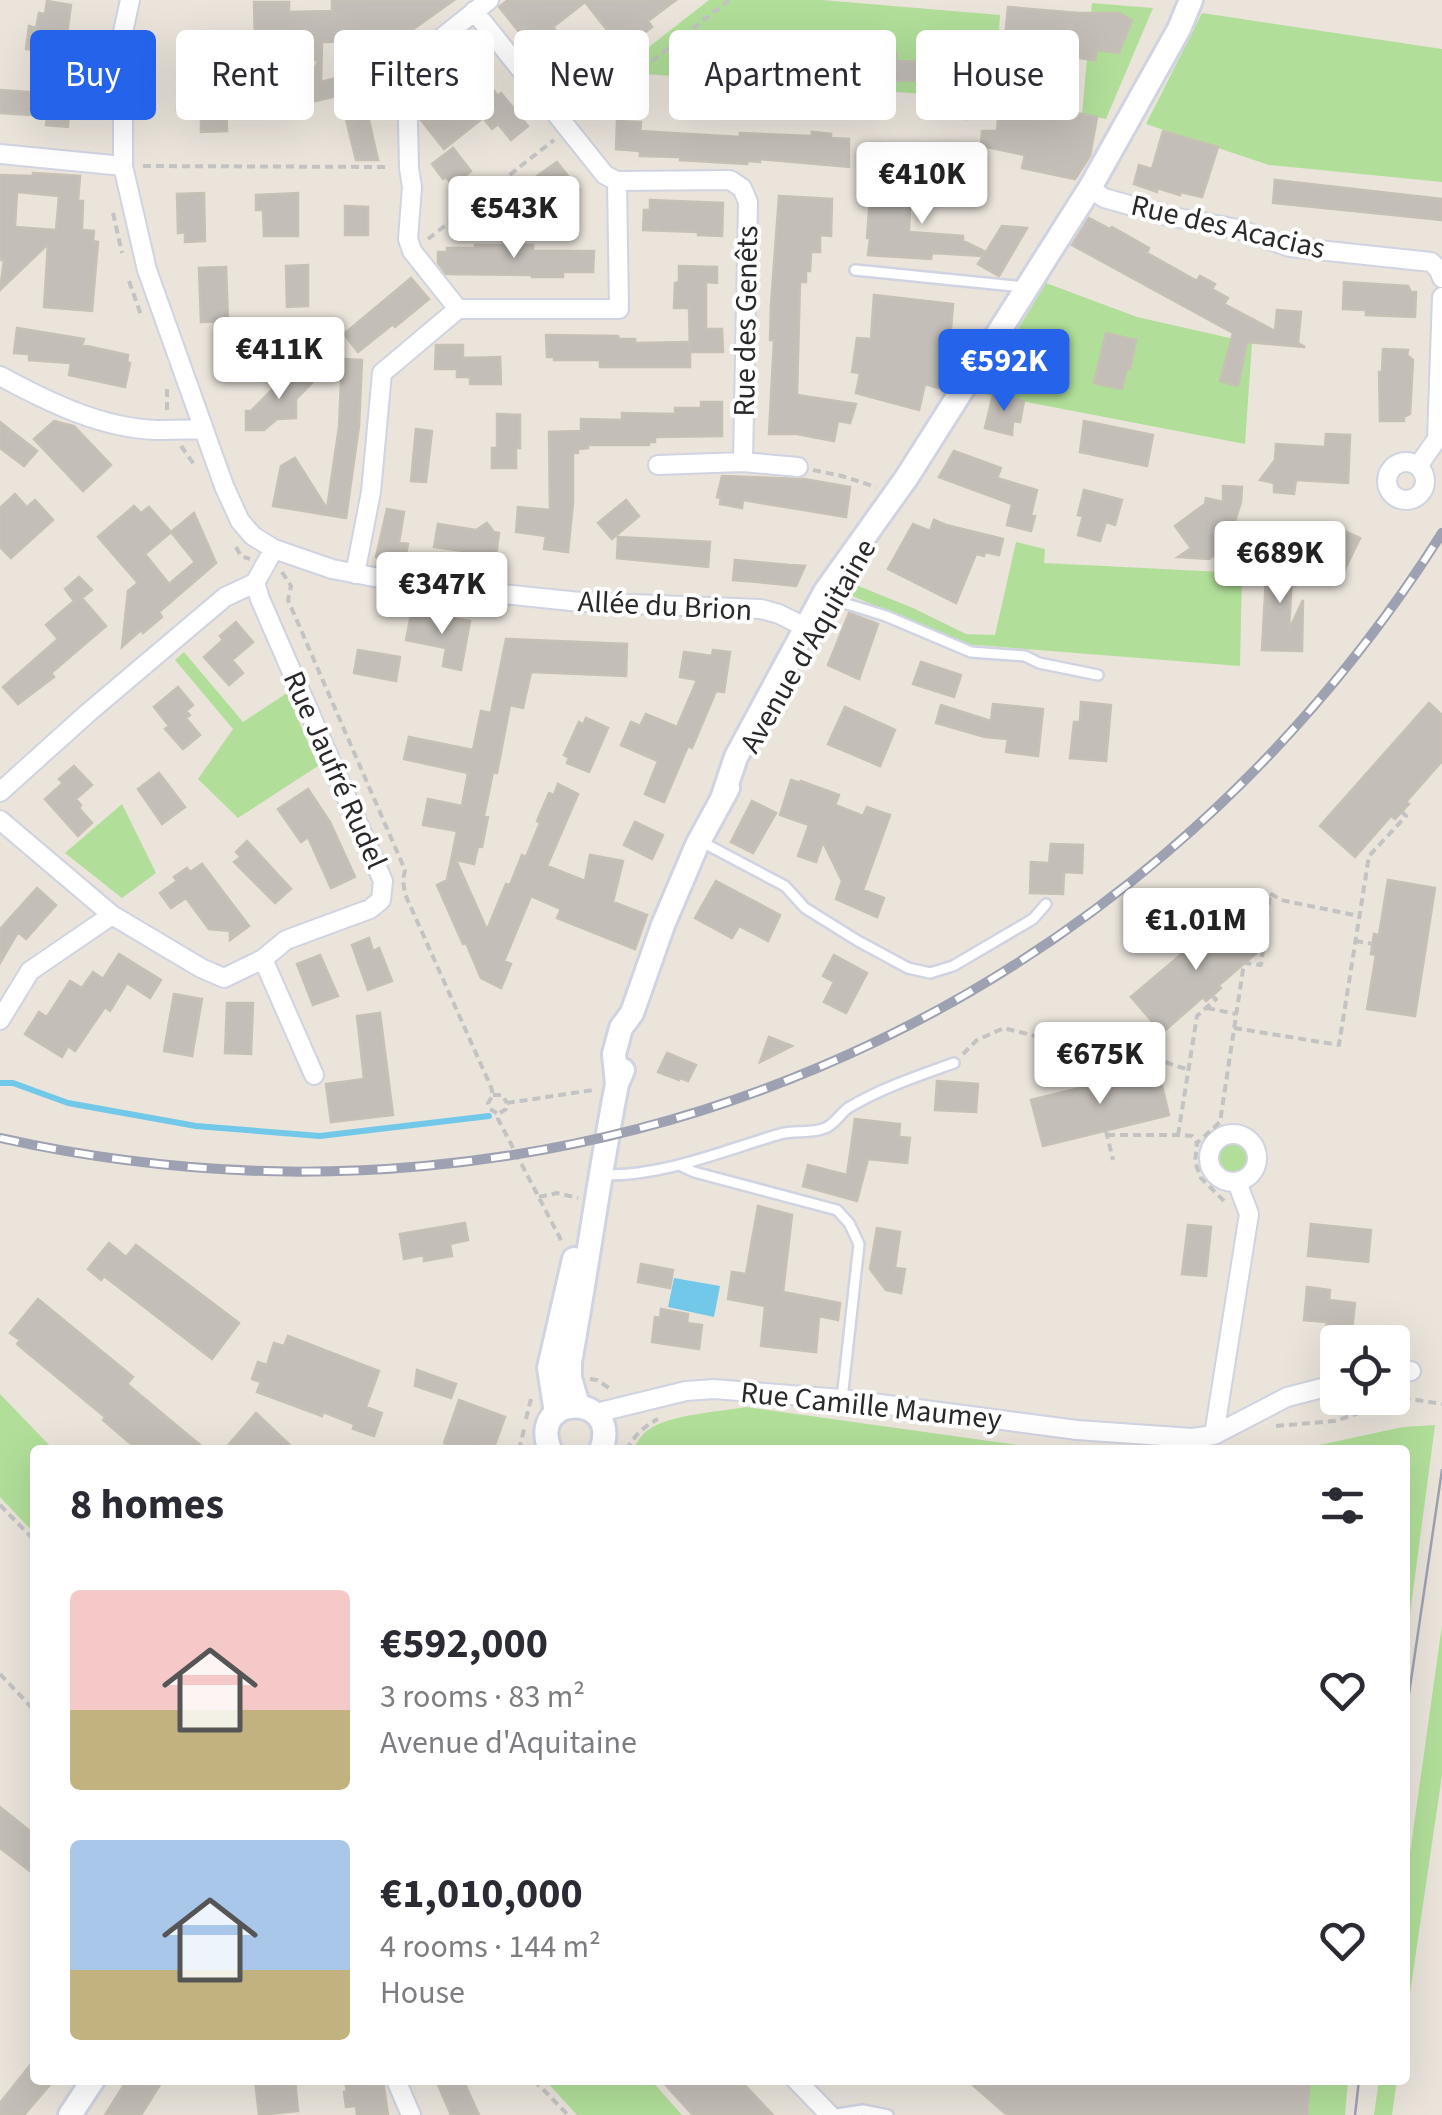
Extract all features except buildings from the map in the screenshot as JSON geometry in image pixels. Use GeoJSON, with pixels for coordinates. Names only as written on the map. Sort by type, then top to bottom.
{"type":"FeatureCollection","features":[{"type":"Feature","properties":{"kind":"street","name":"Allée du Brion"},"geometry":{"type":"LineString","coordinates":[[130,0],[124,32],[123,166],[146,270],[224,486],[240,521],[253,536],[274,549],[355,574],[416,585],[580,602],[761,610],[794,620],[809,630]]}},
{"type":"Feature","properties":{"kind":"street","name":"Avenue d'Aquitaine"},"geometry":{"type":"LineString","coordinates":[[809,630],[834,600],[895,493],[1090,188],[1118,140],[1185,0]]}},
{"type":"Feature","properties":{"kind":"street"},"geometry":{"type":"LineString","coordinates":[[355,574],[372,492],[382,373],[458,309],[619,309],[617,181],[604,174],[482,6],[412,63],[407,76],[408,168],[412,187],[408,240],[412,251],[458,309]]}},
{"type":"Feature","properties":{"kind":"street"},"geometry":{"type":"LineString","coordinates":[[0,154],[123,166]]}},
{"type":"Feature","properties":{"kind":"street","name":"Rue des Genêts"},"geometry":{"type":"LineString","coordinates":[[617,181],[730,180],[742,188],[748,202],[743,462]]}},
{"type":"Feature","properties":{"kind":"street","name":"Rue des Acacias"},"geometry":{"type":"LineString","coordinates":[[1090,188],[1104,198],[1168,216],[1238,229],[1290,247],[1430,262],[1442,278]]}},
{"type":"Feature","properties":{"kind":"street"},"geometry":{"type":"LineString","coordinates":[[1418,466],[1437,439],[1442,297]]}},
{"type":"Feature","properties":{"kind":"street"},"geometry":{"type":"LineString","coordinates":[[0,376],[72,412],[156,430],[204,430]]}},
{"type":"Feature","properties":{"kind":"street"},"geometry":{"type":"LineString","coordinates":[[658,465],[743,462],[798,467]]}},
{"type":"Feature","properties":{"kind":"street","name":"Avenue d'Aquitaine"},"geometry":{"type":"LineString","coordinates":[[587,1422],[570,1378],[570,1362],[617,1084],[614,1054],[622,1028],[632,1013],[663,925],[699,841],[832,580],[895,493]]}},
{"type":"Feature","properties":{"kind":"street"},"geometry":{"type":"LineString","coordinates":[[0,792],[225,598],[255,583],[274,549]]}},
{"type":"Feature","properties":{"kind":"street","name":"Rue Jaufré Rudel"},"geometry":{"type":"LineString","coordinates":[[112,915],[224,978],[263,958],[286,940],[370,909],[381,900],[383,881],[255,583]]}},
{"type":"Feature","properties":{"kind":"street"},"geometry":{"type":"LineString","coordinates":[[0,820],[112,915],[30,971],[0,1020]]}},
{"type":"Feature","properties":{"kind":"street"},"geometry":{"type":"LineString","coordinates":[[263,958],[314,1075]]}},
{"type":"Feature","properties":{"kind":"street","name":"Avenue d'Aquitaine"},"geometry":{"type":"LineString","coordinates":[[587,1422],[549,1368],[582,1224],[600,1175]]}},
{"type":"Feature","properties":{"kind":"street"},"geometry":{"type":"LineString","coordinates":[[1214,1435],[1249,1214],[1237,1182]]}},
{"type":"Feature","properties":{"kind":"street","name":"Rue Camille Maumey"},"geometry":{"type":"LineString","coordinates":[[587,1422],[686,1390],[714,1390],[842,1399],[1078,1430],[1180,1438],[1214,1435],[1287,1397],[1320,1389]]}},
{"type":"Feature","properties":{"kind":"street"},"geometry":{"type":"LineString","coordinates":[[548,1445],[548,1422],[587,1422]]}},
{"type":"Feature","properties":{"kind":"street"},"geometry":{"type":"LineString","coordinates":[[70,2115],[90,2085]]}},
{"type":"Feature","properties":{"kind":"street"},"geometry":{"type":"LineString","coordinates":[[398,2085],[411,2115]]}},
{"type":"Feature","properties":{"kind":"street"},"geometry":{"type":"LineString","coordinates":[[801,2085],[830,2115]]}},
{"type":"Feature","properties":{"kind":"lane"},"geometry":{"type":"LineString","coordinates":[[855,270],[1026,287]]}},
{"type":"Feature","properties":{"kind":"lane"},"geometry":{"type":"LineString","coordinates":[[834,600],[886,616],[971,652],[1025,656],[1039,664],[1098,675]]}},
{"type":"Feature","properties":{"kind":"lane"},"geometry":{"type":"LineString","coordinates":[[699,841],[784,886],[805,908],[858,942],[908,968],[930,973],[953,966],[1032,919],[1046,904]]}},
{"type":"Feature","properties":{"kind":"lane"},"geometry":{"type":"LineString","coordinates":[[600,1175],[618,1176],[678,1164],[784,1132],[827,1128],[845,1110],[892,1085],[954,1063]]}},
{"type":"Feature","properties":{"kind":"lane"},"geometry":{"type":"LineString","coordinates":[[678,1164],[694,1172],[837,1210],[850,1223],[859,1244],[842,1399]]}},
{"type":"Feature","properties":{"kind":"lane"},"geometry":{"type":"LineString","coordinates":[[830,2115],[863,2110],[888,2115]]}},
{"type":"Feature","properties":{"kind":"path"},"geometry":{"type":"LineString","coordinates":[[123,166],[408,168]]}},
{"type":"Feature","properties":{"kind":"path"},"geometry":{"type":"LineString","coordinates":[[798,467],[895,493]]}},
{"type":"Feature","properties":{"kind":"path"},"geometry":{"type":"LineString","coordinates":[[1234,1028],[1339,1045],[1368,856],[1406,816],[1402,812]]}},
{"type":"Feature","properties":{"kind":"path"},"geometry":{"type":"LineString","coordinates":[[1228,1204],[1201,1178],[1195,1162],[1198,1143],[1220,1122],[1244,963],[1261,965],[1270,894],[1359,916]]}},
{"type":"Feature","properties":{"kind":"path"},"geometry":{"type":"LineString","coordinates":[[1356,941],[1373,944]]}},
{"type":"Feature","properties":{"kind":"path"},"geometry":{"type":"LineString","coordinates":[[1178,1135],[1197,1016],[1216,1000],[1212,996]]}},
{"type":"Feature","properties":{"kind":"path"},"geometry":{"type":"LineString","coordinates":[[1207,1008],[1236,1014]]}},
{"type":"Feature","properties":{"kind":"path"},"geometry":{"type":"LineString","coordinates":[[954,1063],[978,1040],[1004,1028],[1037,1037],[1062,1055],[1114,1048],[1135,1050],[1188,1068]]}},
{"type":"Feature","properties":{"kind":"path"},"geometry":{"type":"LineString","coordinates":[[508,1103],[617,1084]]}},
{"type":"Feature","properties":{"kind":"path"},"geometry":{"type":"LineString","coordinates":[[498,1114],[490,1109],[491,1097],[502,1095],[508,1103]]}},
{"type":"Feature","properties":{"kind":"path"},"geometry":{"type":"LineString","coordinates":[[498,1114],[504,1112],[508,1103]]}},
{"type":"Feature","properties":{"kind":"path"},"geometry":{"type":"LineString","coordinates":[[498,1114],[539,1198],[557,1193],[590,1201]]}},
{"type":"Feature","properties":{"kind":"path"},"geometry":{"type":"LineString","coordinates":[[1113,1160],[1106,1133],[1192,1136],[1198,1143]]}},
{"type":"Feature","properties":{"kind":"path"},"geometry":{"type":"LineString","coordinates":[[1273,1426],[1335,1421],[1393,1402],[1442,1404]]}},
{"type":"Feature","properties":{"kind":"path"},"geometry":{"type":"LineString","coordinates":[[0,1506],[30,1536]]}},
{"type":"Feature","properties":{"kind":"path"},"geometry":{"type":"LineString","coordinates":[[0,1674],[30,1707]]}},
{"type":"Feature","properties":{"kind":"path"},"geometry":{"type":"LineString","coordinates":[[539,2085],[568,2115]]}},
{"type":"Feature","properties":{"kind":"green space"},"geometry":{"type":"Polygon","coordinates":[[[709,0],[822,0],[1000,15],[999,30],[916,30],[916,93],[896,92],[896,30],[671,30],[709,0]]]}},
{"type":"Feature","properties":{"kind":"green space"},"geometry":{"type":"Polygon","coordinates":[[[1092,3],[1153,8],[1106,119],[1082,114],[1092,3]]]}},
{"type":"Feature","properties":{"kind":"green space"},"geometry":{"type":"Polygon","coordinates":[[[1202,13],[1442,49],[1442,182],[1269,165],[1146,124],[1202,13]]]}},
{"type":"Feature","properties":{"kind":"green space"},"geometry":{"type":"Polygon","coordinates":[[[669,31],[669,76],[649,74],[649,47],[669,31]]]}},
{"type":"Feature","properties":{"kind":"green space"},"geometry":{"type":"Polygon","coordinates":[[[1046,283],[1137,317],[1252,343],[1245,444],[979,393],[1046,283]]]}},
{"type":"Feature","properties":{"kind":"green space"},"geometry":{"type":"Polygon","coordinates":[[[1016,542],[1045,549],[1044,563],[1242,573],[1240,666],[964,644],[850,595],[856,585],[966,634],[995,635],[1016,542]]]}},
{"type":"Feature","properties":{"kind":"green space"},"geometry":{"type":"Polygon","coordinates":[[[184,652],[243,722],[287,693],[318,766],[238,818],[198,779],[233,729],[175,660],[184,652]]]}},
{"type":"Feature","properties":{"kind":"green space"},"geometry":{"type":"Polygon","coordinates":[[[122,804],[156,873],[122,898],[65,853],[122,804]]]}},
{"type":"Feature","properties":{"kind":"green space"},"geometry":{"type":"Polygon","coordinates":[[[1232,1141],[1244,1146],[1249,1158],[1244,1170],[1232,1175],[1220,1170],[1215,1158],[1220,1146],[1232,1141]]]}},
{"type":"Feature","properties":{"kind":"green space"},"geometry":{"type":"Polygon","coordinates":[[[0,1394],[49,1445],[30,1445],[30,1529],[0,1497],[0,1394]]]}},
{"type":"Feature","properties":{"kind":"green space"},"geometry":{"type":"Polygon","coordinates":[[[746,1407],[1019,1445],[636,1445],[648,1430],[682,1417],[746,1407]]]}},
{"type":"Feature","properties":{"kind":"green space"},"geometry":{"type":"Polygon","coordinates":[[[1435,1425],[1410,1614],[1410,1445],[1319,1445],[1403,1427],[1435,1425]]]}},
{"type":"Feature","properties":{"kind":"green space"},"geometry":{"type":"Polygon","coordinates":[[[1442,1625],[1442,1775],[1410,1993],[1410,1853],[1442,1625]]]}},
{"type":"Feature","properties":{"kind":"green space"},"geometry":{"type":"Polygon","coordinates":[[[550,2085],[655,2085],[682,2115],[577,2115],[550,2085]]]}},
{"type":"Feature","properties":{"kind":"green space"},"geometry":{"type":"Polygon","coordinates":[[[1310,2085],[1348,2085],[1345,2115],[1307,2115],[1310,2085]]]}},
{"type":"Feature","properties":{"kind":"green space"},"geometry":{"type":"Polygon","coordinates":[[[1378,2085],[1396,2085],[1392,2115],[1374,2115],[1378,2085]]]}},
{"type":"Feature","properties":{"kind":"water"},"geometry":{"type":"Polygon","coordinates":[[[674,1278],[720,1286],[714,1317],[668,1307],[674,1278]]]}},
{"type":"Feature","properties":{"kind":"waterway"},"geometry":{"type":"LineString","coordinates":[[0,1083],[13,1083],[68,1103],[196,1126],[320,1136],[489,1116]]}},
{"type":"Feature","properties":{"kind":"tram line"},"geometry":{"type":"LineString","coordinates":[[1410,1687],[1442,1470]]}},
{"type":"Feature","properties":{"kind":"tram line"},"geometry":{"type":"LineString","coordinates":[[1355,2115],[1358,2085]]}},
{"type":"Feature","properties":{"kind":"railway"},"geometry":{"type":"LineString","coordinates":[[0,1138],[213,1169],[422,1166],[625,1132],[818,1068],[1000,974],[1166,853],[1314,705],[1442,533]]}}]}
